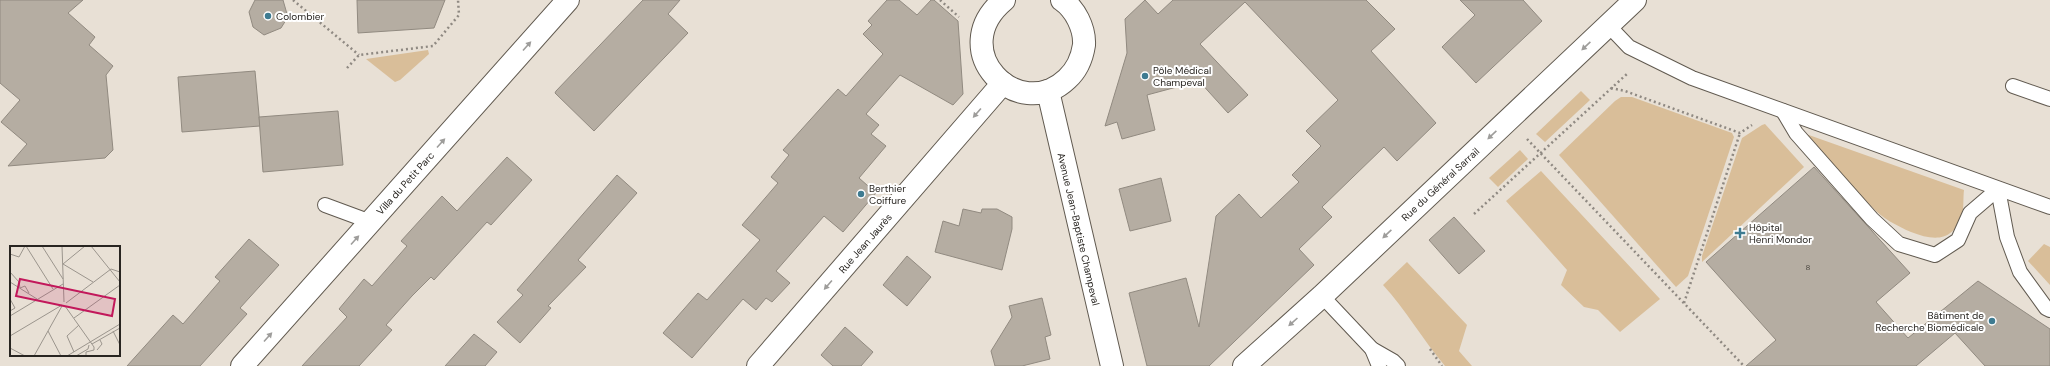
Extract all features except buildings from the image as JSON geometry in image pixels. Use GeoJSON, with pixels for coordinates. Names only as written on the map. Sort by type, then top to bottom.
{"type":"FeatureCollection","features":[{"type":"Feature","properties":{"kind":"street","name":"Villa du Petit Parc"},"geometry":{"type":"LineString","coordinates":[[242,366],[568,0]]}},
{"type":"Feature","properties":{"kind":"street","name":"Rue du Général Sarrail"},"geometry":{"type":"LineString","coordinates":[[1244,366],[1322,296],[1635,0]]}},
{"type":"Feature","properties":{"kind":"street"},"geometry":{"type":"LineString","coordinates":[[994,3],[986,20],[982,35],[982,50],[986,64],[995,77],[1003,83],[1020,92],[1034,94],[1048,91],[1062,84],[1074,73],[1081,59],[1084,43],[1082,27],[1075,4]]}},
{"type":"Feature","properties":{"kind":"street","name":"Rue Jean Jaurès"},"geometry":{"type":"LineString","coordinates":[[758,366],[1003,83]]}},
{"type":"Feature","properties":{"kind":"street","name":"Avenue Jean-Baptiste Champeval"},"geometry":{"type":"LineString","coordinates":[[1048,91],[1112,366]]}},
{"type":"Feature","properties":{"kind":"lane"},"geometry":{"type":"LineString","coordinates":[[1608,25],[1629,47],[1692,78],[2050,207]]}},
{"type":"Feature","properties":{"kind":"lane"},"geometry":{"type":"LineString","coordinates":[[2013,86],[2050,99]]}},
{"type":"Feature","properties":{"kind":"lane"},"geometry":{"type":"LineString","coordinates":[[1783,111],[1796,134],[1872,219],[1899,244],[1936,256],[1958,240],[1970,213],[1998,189]]}},
{"type":"Feature","properties":{"kind":"lane"},"geometry":{"type":"LineString","coordinates":[[1998,189],[2007,237],[2020,272],[2046,308],[2050,310]]}},
{"type":"Feature","properties":{"kind":"lane"},"geometry":{"type":"LineString","coordinates":[[325,205],[371,222]]}},
{"type":"Feature","properties":{"kind":"lane"},"geometry":{"type":"LineString","coordinates":[[1322,296],[1372,349],[1393,361],[1398,366]]}},
{"type":"Feature","properties":{"kind":"lane"},"geometry":{"type":"LineString","coordinates":[[1372,349],[1379,366]]}},
{"type":"Feature","properties":{"kind":"path"},"geometry":{"type":"LineString","coordinates":[[293,0],[359,55]]}},
{"type":"Feature","properties":{"kind":"path"},"geometry":{"type":"LineString","coordinates":[[347,68],[359,55],[433,46],[459,15],[458,0]]}},
{"type":"Feature","properties":{"kind":"path"},"geometry":{"type":"LineString","coordinates":[[940,0],[961,19]]}},
{"type":"Feature","properties":{"kind":"path"},"geometry":{"type":"LineString","coordinates":[[1474,214],[1645,55]]}},
{"type":"Feature","properties":{"kind":"path"},"geometry":{"type":"LineString","coordinates":[[1611,88],[1625,91],[1740,133]]}},
{"type":"Feature","properties":{"kind":"path"},"geometry":{"type":"LineString","coordinates":[[1684,303],[1740,133],[1762,119],[1783,111]]}},
{"type":"Feature","properties":{"kind":"path"},"geometry":{"type":"LineString","coordinates":[[1524,136],[1744,366]]}},
{"type":"Feature","properties":{"kind":"path"},"geometry":{"type":"LineString","coordinates":[[1430,349],[1442,366]]}},
{"type":"Feature","properties":{"kind":"shaded area"},"geometry":{"type":"Polygon","coordinates":[[[428,50],[429,54],[400,80],[395,82],[366,59],[428,50]]]}},
{"type":"Feature","properties":{"kind":"shaded area"},"geometry":{"type":"Polygon","coordinates":[[[1581,91],[1590,100],[1545,142],[1536,134],[1581,91]]]}},
{"type":"Feature","properties":{"kind":"shaded area"},"geometry":{"type":"Polygon","coordinates":[[[1621,97],[1632,97],[1732,133],[1734,137],[1688,276],[1676,287],[1559,155],[1621,97]]]}},
{"type":"Feature","properties":{"kind":"shaded area"},"geometry":{"type":"Polygon","coordinates":[[[1765,124],[1804,167],[1702,262],[1702,256],[1742,138],[1765,124]]]}},
{"type":"Feature","properties":{"kind":"shaded area"},"geometry":{"type":"Polygon","coordinates":[[[1806,134],[1964,190],[1963,212],[1958,224],[1948,235],[1935,238],[1919,235],[1900,227],[1880,215],[1863,199],[1806,134]]]}},
{"type":"Feature","properties":{"kind":"shaded area"},"geometry":{"type":"Polygon","coordinates":[[[1520,150],[1528,159],[1498,187],[1489,178],[1520,150]]]}},
{"type":"Feature","properties":{"kind":"shaded area"},"geometry":{"type":"Polygon","coordinates":[[[1541,171],[1660,299],[1620,332],[1598,310],[1584,307],[1561,285],[1567,270],[1506,201],[1541,171]]]}},
{"type":"Feature","properties":{"kind":"shaded area"},"geometry":{"type":"Polygon","coordinates":[[[2044,244],[2050,247],[2050,285],[2028,261],[2044,244]]]}},
{"type":"Feature","properties":{"kind":"shaded area"},"geometry":{"type":"Polygon","coordinates":[[[1407,262],[1467,325],[1459,351],[1472,366],[1445,366],[1383,285],[1407,262]]]}},
{"type":"Feature","properties":{"kind":"place","name":"Colombier"},"geometry":{"type":"Point","coordinates":[268,16]}},
{"type":"Feature","properties":{"kind":"place","name":"Pôle Médical Champeval"},"geometry":{"type":"Point","coordinates":[1145,76]}},
{"type":"Feature","properties":{"kind":"place","name":"Berthier Coiffure"},"geometry":{"type":"Point","coordinates":[861,194]}},
{"type":"Feature","properties":{"kind":"place","name":"Hôpital Henri Mondor"},"geometry":{"type":"Point","coordinates":[1740,233]}},
{"type":"Feature","properties":{"kind":"place","name":"Bâtiment de Recherche Biomédicale"},"geometry":{"type":"Point","coordinates":[1992,321]}}]}
